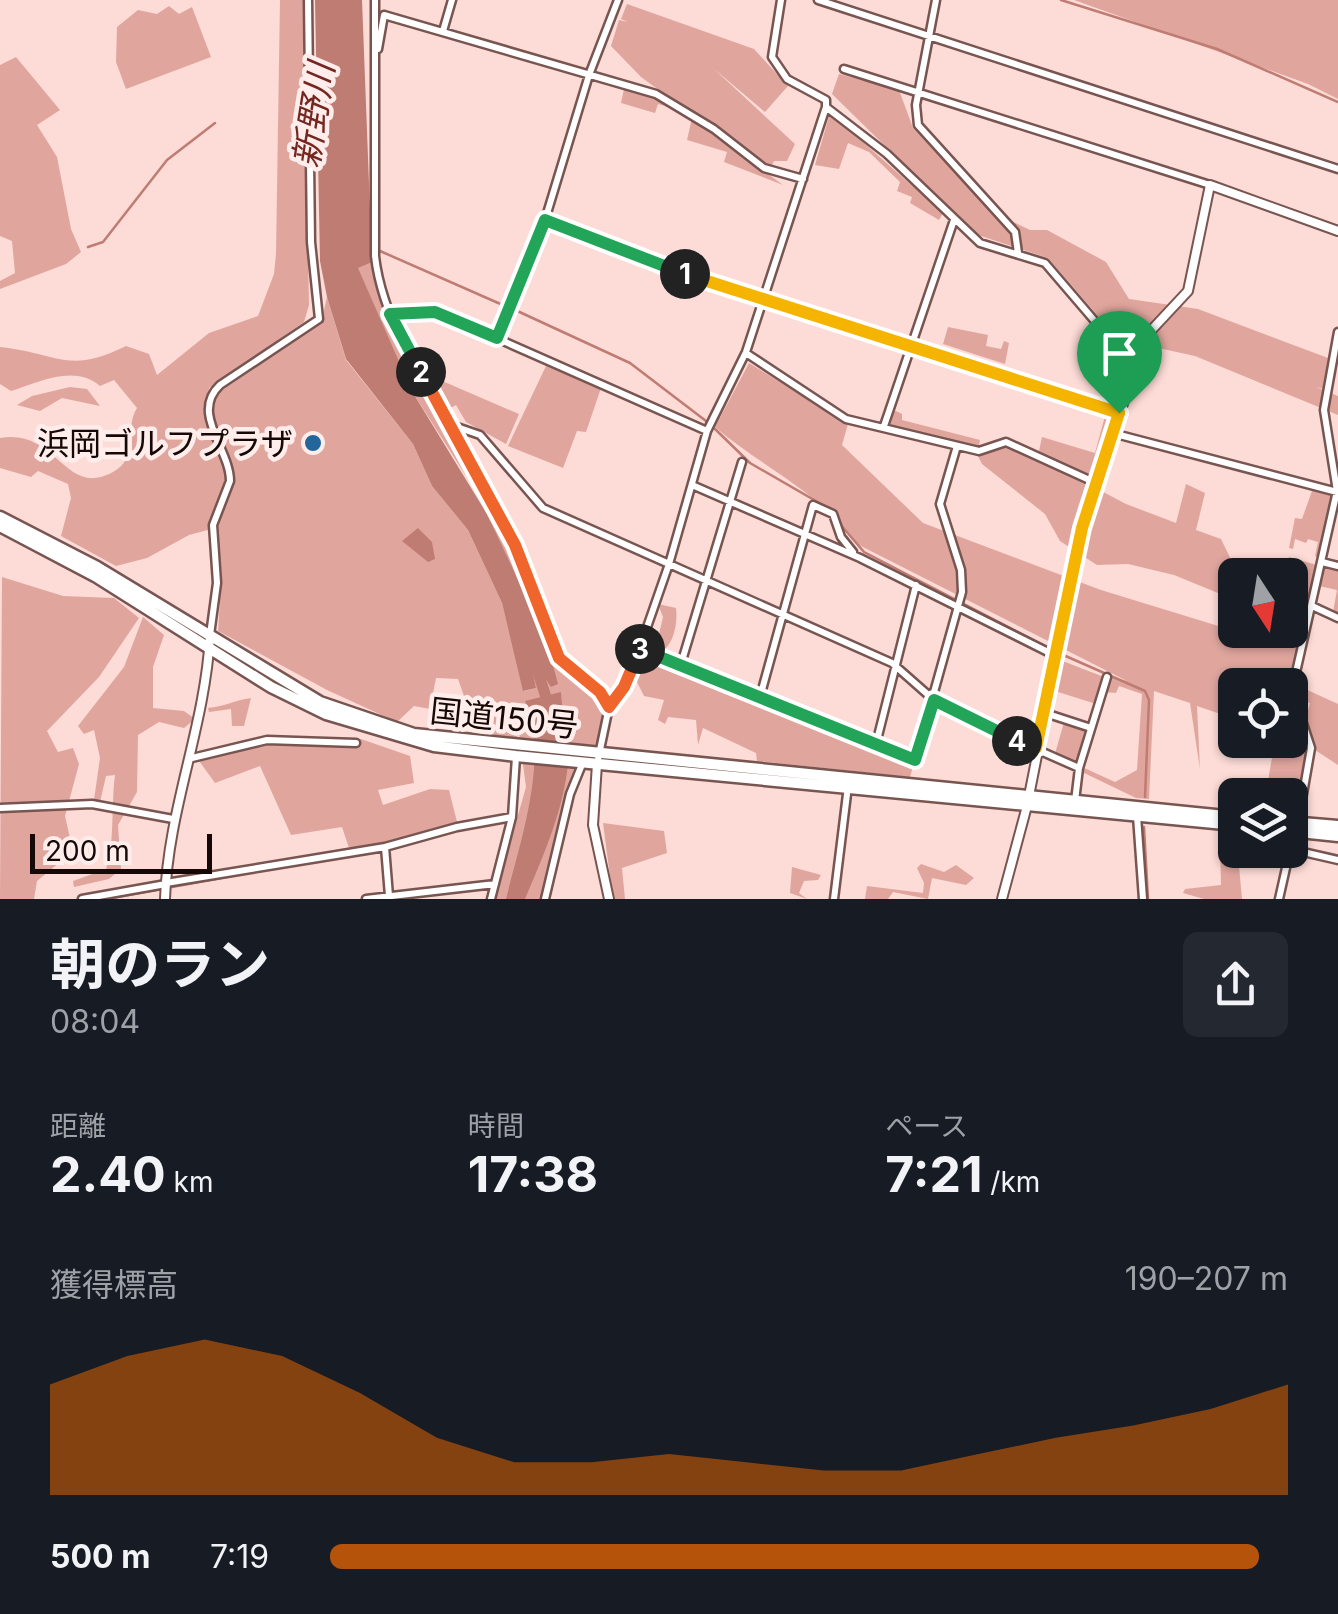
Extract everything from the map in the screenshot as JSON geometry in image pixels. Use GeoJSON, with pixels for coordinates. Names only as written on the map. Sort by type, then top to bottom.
{"type":"FeatureCollection","features":[{"type":"Feature","properties":{"kind":"highway","name":"国道150号"},"geometry":{"type":"LineString","coordinates":[[0,517],[97,567],[210,641]]}},
{"type":"Feature","properties":{"kind":"highway","name":"国道150号"},"geometry":{"type":"LineString","coordinates":[[0,526],[286,684],[365,720],[434,738],[519,753],[1027,801],[1218,823]]}},
{"type":"Feature","properties":{"kind":"highway","name":"国道150号"},"geometry":{"type":"LineString","coordinates":[[1027,801],[1074,801],[1218,815]]}},
{"type":"Feature","properties":{"kind":"highway"},"geometry":{"type":"LineString","coordinates":[[1308,824],[1338,826]]}},
{"type":"Feature","properties":{"kind":"highway"},"geometry":{"type":"LineString","coordinates":[[1308,839],[1338,836]]}},
{"type":"Feature","properties":{"kind":"street"},"geometry":{"type":"LineString","coordinates":[[165,899],[173,819],[192,758],[218,583],[213,525],[230,481],[209,419],[210,400],[220,385],[319,319],[311,242],[308,0]]}},
{"type":"Feature","properties":{"kind":"street"},"geometry":{"type":"LineString","coordinates":[[375,0],[375,256],[390,314],[515,545],[559,658],[600,692],[609,707]]}},
{"type":"Feature","properties":{"kind":"street"},"geometry":{"type":"LineString","coordinates":[[443,31],[452,0]]}},
{"type":"Feature","properties":{"kind":"street"},"geometry":{"type":"LineString","coordinates":[[497,338],[545,220],[589,75],[618,0]]}},
{"type":"Feature","properties":{"kind":"street"},"geometry":{"type":"LineString","coordinates":[[609,899],[594,825],[598,758],[609,707],[624,687],[640,648],[707,431],[746,352],[826,106],[826,100],[787,79],[772,57],[781,0]]}},
{"type":"Feature","properties":{"kind":"street"},"geometry":{"type":"LineString","coordinates":[[818,0],[1338,169]]}},
{"type":"Feature","properties":{"kind":"street"},"geometry":{"type":"LineString","coordinates":[[936,0],[918,91],[918,125],[1015,232],[1018,252]]}},
{"type":"Feature","properties":{"kind":"street"},"geometry":{"type":"LineString","coordinates":[[378,51],[384,15],[656,94],[714,129],[764,168],[803,179]]}},
{"type":"Feature","properties":{"kind":"street"},"geometry":{"type":"LineString","coordinates":[[844,70],[1210,185],[1338,231]]}},
{"type":"Feature","properties":{"kind":"street"},"geometry":{"type":"LineString","coordinates":[[826,106],[888,154],[980,243],[1045,263],[1105,333],[1138,352]]}},
{"type":"Feature","properties":{"kind":"street"},"geometry":{"type":"LineString","coordinates":[[1002,899],[1027,801],[1074,560],[1096,482],[1138,352],[1152,326],[1188,291],[1210,185]]}},
{"type":"Feature","properties":{"kind":"street"},"geometry":{"type":"LineString","coordinates":[[545,220],[636,258],[1119,413]]}},
{"type":"Feature","properties":{"kind":"street"},"geometry":{"type":"LineString","coordinates":[[884,426],[954,220]]}},
{"type":"Feature","properties":{"kind":"street"},"geometry":{"type":"LineString","coordinates":[[390,314],[435,312],[707,431]]}},
{"type":"Feature","properties":{"kind":"street"},"geometry":{"type":"LineString","coordinates":[[1297,668],[1337,492],[1324,410],[1338,332]]}},
{"type":"Feature","properties":{"kind":"street"},"geometry":{"type":"LineString","coordinates":[[746,352],[846,419],[979,451],[1006,442],[1096,482]]}},
{"type":"Feature","properties":{"kind":"street"},"geometry":{"type":"LineString","coordinates":[[450,425],[480,436],[543,508],[896,667],[934,700],[1079,768]]}},
{"type":"Feature","properties":{"kind":"street"},"geometry":{"type":"LineString","coordinates":[[1112,432],[1337,492]]}},
{"type":"Feature","properties":{"kind":"street"},"geometry":{"type":"LineString","coordinates":[[640,648],[918,758],[957,601],[961,570],[940,504],[957,446]]}},
{"type":"Feature","properties":{"kind":"street"},"geometry":{"type":"LineString","coordinates":[[681,664],[742,462]]}},
{"type":"Feature","properties":{"kind":"street"},"geometry":{"type":"LineString","coordinates":[[692,485],[957,601],[1056,653]]}},
{"type":"Feature","properties":{"kind":"street"},"geometry":{"type":"LineString","coordinates":[[760,696],[814,505],[832,514],[841,537],[860,558]]}},
{"type":"Feature","properties":{"kind":"street"},"geometry":{"type":"LineString","coordinates":[[1322,562],[1338,566]]}},
{"type":"Feature","properties":{"kind":"street"},"geometry":{"type":"LineString","coordinates":[[876,744],[916,586]]}},
{"type":"Feature","properties":{"kind":"street"},"geometry":{"type":"LineString","coordinates":[[1312,606],[1338,618]]}},
{"type":"Feature","properties":{"kind":"street"},"geometry":{"type":"LineString","coordinates":[[1074,801],[1079,768],[1107,677]]}},
{"type":"Feature","properties":{"kind":"street"},"geometry":{"type":"LineString","coordinates":[[1045,713],[1091,728]]}},
{"type":"Feature","properties":{"kind":"street"},"geometry":{"type":"LineString","coordinates":[[1306,778],[1311,748],[1308,739]]}},
{"type":"Feature","properties":{"kind":"street"},"geometry":{"type":"LineString","coordinates":[[192,758],[266,740],[356,743]]}},
{"type":"Feature","properties":{"kind":"street"},"geometry":{"type":"LineString","coordinates":[[491,899],[512,817],[519,753]]}},
{"type":"Feature","properties":{"kind":"street"},"geometry":{"type":"LineString","coordinates":[[545,899],[579,758]]}},
{"type":"Feature","properties":{"kind":"street"},"geometry":{"type":"LineString","coordinates":[[834,899],[848,783]]}},
{"type":"Feature","properties":{"kind":"street"},"geometry":{"type":"LineString","coordinates":[[0,808],[92,804],[173,819]]}},
{"type":"Feature","properties":{"kind":"street"},"geometry":{"type":"LineString","coordinates":[[1137,816],[1143,899]]}},
{"type":"Feature","properties":{"kind":"street"},"geometry":{"type":"LineString","coordinates":[[82,899],[385,847],[512,817]]}},
{"type":"Feature","properties":{"kind":"street"},"geometry":{"type":"LineString","coordinates":[[385,847],[388,896]]}},
{"type":"Feature","properties":{"kind":"street"},"geometry":{"type":"LineString","coordinates":[[1308,852],[1338,860]]}},
{"type":"Feature","properties":{"kind":"street"},"geometry":{"type":"LineString","coordinates":[[1279,899],[1285,868]]}},
{"type":"Feature","properties":{"kind":"street"},"geometry":{"type":"LineString","coordinates":[[366,899],[495,884]]}},
{"type":"Feature","properties":{"kind":"shaded area"},"geometry":{"type":"Polygon","coordinates":[[[280,0],[303,0],[309,305],[304,322],[209,388],[212,397],[321,323],[327,297],[346,360],[413,444],[432,486],[468,530],[502,603],[524,691],[536,688],[527,650],[546,639],[473,487],[413,393],[357,267],[372,262],[391,330],[500,526],[560,669],[590,688],[604,710],[597,743],[574,769],[547,899],[494,899],[526,787],[519,734],[515,740],[476,730],[458,679],[436,678],[430,709],[414,706],[397,722],[327,690],[218,631],[221,585],[215,528],[189,535],[147,558],[116,566],[61,536],[71,498],[68,484],[38,471],[31,477],[0,468],[0,438],[19,438],[35,443],[83,477],[96,478],[113,472],[129,451],[137,408],[114,380],[100,386],[79,376],[68,376],[11,391],[0,384],[0,347],[75,361],[126,346],[149,354],[157,375],[209,333],[258,316],[274,274],[276,254],[280,0]]]}},
{"type":"Feature","properties":{"kind":"shaded area"},"geometry":{"type":"Polygon","coordinates":[[[315,0],[362,0],[372,262],[358,268],[413,393],[487,514],[546,639],[558,684],[551,687],[529,654],[536,688],[523,691],[502,603],[468,530],[432,486],[413,444],[346,359],[320,261],[315,0]]]}},
{"type":"Feature","properties":{"kind":"shaded area"},"geometry":{"type":"Polygon","coordinates":[[[1074,0],[1338,0],[1338,99],[1308,84],[1074,0]]]}},
{"type":"Feature","properties":{"kind":"shaded area"},"geometry":{"type":"Polygon","coordinates":[[[627,4],[754,49],[788,86],[765,112],[713,68],[795,144],[787,161],[774,161],[771,167],[758,162],[641,77],[611,46],[619,20],[628,22],[621,19],[627,4]]]}},
{"type":"Feature","properties":{"kind":"shaded area"},"geometry":{"type":"Polygon","coordinates":[[[169,6],[179,14],[192,7],[211,57],[126,89],[116,62],[117,27],[138,10],[157,14],[169,6]]]}},
{"type":"Feature","properties":{"kind":"shaded area"},"geometry":{"type":"Polygon","coordinates":[[[16,57],[60,110],[37,125],[57,157],[71,229],[81,252],[66,264],[0,289],[0,281],[15,273],[12,241],[0,236],[0,65],[16,57]]]}},
{"type":"Feature","properties":{"kind":"shaded area"},"geometry":{"type":"Polygon","coordinates":[[[839,74],[899,90],[913,128],[993,212],[1030,230],[1047,230],[1106,262],[1129,299],[1198,309],[1328,358],[1324,389],[1316,387],[1338,396],[1338,415],[1195,356],[1149,346],[1111,331],[1048,258],[975,234],[832,94],[839,74]]]}},
{"type":"Feature","properties":{"kind":"shaded area"},"geometry":{"type":"Polygon","coordinates":[[[624,89],[651,95],[690,114],[658,104],[655,113],[621,103],[624,89]]]}},
{"type":"Feature","properties":{"kind":"shaded area"},"geometry":{"type":"Polygon","coordinates":[[[830,113],[943,213],[939,220],[910,203],[912,197],[897,191],[900,182],[869,152],[848,143],[839,169],[815,165],[830,113]]]}},
{"type":"Feature","properties":{"kind":"shaded area"},"geometry":{"type":"Polygon","coordinates":[[[692,118],[783,185],[724,162],[727,152],[687,140],[692,118]]]}},
{"type":"Feature","properties":{"kind":"shaded area"},"geometry":{"type":"Polygon","coordinates":[[[948,327],[988,335],[986,346],[1001,349],[1004,341],[1009,343],[1005,364],[943,344],[948,327]]]}},
{"type":"Feature","properties":{"kind":"shaded area"},"geometry":{"type":"Polygon","coordinates":[[[749,363],[848,424],[842,445],[923,523],[1101,590],[1218,626],[1218,648],[1298,648],[1294,668],[1218,668],[1218,713],[1197,706],[1200,769],[1190,703],[1154,691],[1149,799],[1136,798],[1080,771],[1082,767],[1115,782],[1137,770],[1142,694],[1119,686],[1116,693],[1104,692],[1109,676],[1127,681],[857,544],[809,495],[715,427],[749,363]]]}},
{"type":"Feature","properties":{"kind":"shaded area"},"geometry":{"type":"Polygon","coordinates":[[[546,366],[601,388],[586,432],[577,431],[563,468],[508,446],[546,366]]]}},
{"type":"Feature","properties":{"kind":"shaded area"},"geometry":{"type":"Polygon","coordinates":[[[440,380],[519,414],[506,444],[466,422],[456,405],[447,410],[433,385],[440,380]]]}},
{"type":"Feature","properties":{"kind":"shaded area"},"geometry":{"type":"Polygon","coordinates":[[[70,387],[87,389],[100,406],[62,398],[40,411],[17,405],[32,396],[70,387]]]}},
{"type":"Feature","properties":{"kind":"shaded area"},"geometry":{"type":"Polygon","coordinates":[[[894,410],[902,414],[902,420],[980,440],[978,450],[890,427],[894,410]]]}},
{"type":"Feature","properties":{"kind":"shaded area"},"geometry":{"type":"Polygon","coordinates":[[[1105,416],[1111,422],[1092,477],[1039,451],[1042,437],[1095,453],[1105,416]]]}},
{"type":"Feature","properties":{"kind":"shaded area"},"geometry":{"type":"Polygon","coordinates":[[[1012,444],[1126,504],[1176,523],[1186,484],[1205,493],[1196,530],[1221,539],[1230,558],[1218,558],[1218,593],[1174,575],[1128,564],[1097,565],[1060,541],[1045,514],[982,464],[976,452],[1012,444]]]}},
{"type":"Feature","properties":{"kind":"shaded area"},"geometry":{"type":"Polygon","coordinates":[[[1312,491],[1334,495],[1319,558],[1315,556],[1318,542],[1295,539],[1293,549],[1289,548],[1295,518],[1302,519],[1312,491]]]}},
{"type":"Feature","properties":{"kind":"shaded area"},"geometry":{"type":"Polygon","coordinates":[[[418,528],[432,542],[435,559],[428,562],[402,541],[418,528]]]}},
{"type":"Feature","properties":{"kind":"shaded area"},"geometry":{"type":"Polygon","coordinates":[[[1308,562],[1317,565],[1308,605],[1308,562]]]}},
{"type":"Feature","properties":{"kind":"shaded area"},"geometry":{"type":"Polygon","coordinates":[[[1324,566],[1338,568],[1338,614],[1333,612],[1337,590],[1319,586],[1324,566]]]}},
{"type":"Feature","properties":{"kind":"shaded area"},"geometry":{"type":"Polygon","coordinates":[[[2,577],[63,596],[114,598],[139,618],[99,677],[47,731],[58,752],[73,748],[79,764],[65,816],[70,838],[65,858],[37,881],[34,899],[0,899],[2,577]]]}},
{"type":"Feature","properties":{"kind":"shaded area"},"geometry":{"type":"Polygon","coordinates":[[[658,604],[676,608],[676,626],[662,651],[659,634],[663,617],[658,604]]]}},
{"type":"Feature","properties":{"kind":"shaded area"},"geometry":{"type":"Polygon","coordinates":[[[143,617],[164,635],[153,667],[153,708],[184,711],[195,719],[184,728],[159,722],[138,735],[137,792],[118,825],[121,869],[109,879],[74,887],[73,881],[106,869],[115,775],[106,776],[100,802],[94,800],[100,758],[94,730],[84,734],[78,726],[124,667],[143,617]]]}},
{"type":"Feature","properties":{"kind":"shaded area"},"geometry":{"type":"Polygon","coordinates":[[[644,654],[915,760],[910,777],[757,761],[756,753],[703,728],[698,745],[696,720],[668,717],[665,724],[658,720],[664,700],[644,696],[634,676],[644,654]]]}},
{"type":"Feature","properties":{"kind":"shaded area"},"geometry":{"type":"Polygon","coordinates":[[[1060,660],[1104,677],[1096,704],[1055,691],[1060,660]]]}},
{"type":"Feature","properties":{"kind":"shaded area"},"geometry":{"type":"Polygon","coordinates":[[[1308,690],[1338,704],[1338,765],[1315,750],[1308,729],[1308,690]]]}},
{"type":"Feature","properties":{"kind":"shaded area"},"geometry":{"type":"Polygon","coordinates":[[[561,692],[569,754],[562,798],[525,899],[506,899],[534,773],[532,723],[525,701],[561,692]]]}},
{"type":"Feature","properties":{"kind":"shaded area"},"geometry":{"type":"Polygon","coordinates":[[[251,698],[244,726],[232,726],[231,709],[209,712],[208,708],[251,698]]]}},
{"type":"Feature","properties":{"kind":"shaded area"},"geometry":{"type":"Polygon","coordinates":[[[1065,719],[1091,730],[1080,765],[1054,757],[1065,719]]]}},
{"type":"Feature","properties":{"kind":"shaded area"},"geometry":{"type":"Polygon","coordinates":[[[306,738],[361,739],[410,756],[414,783],[378,790],[383,805],[430,789],[449,790],[457,822],[391,843],[349,848],[342,827],[291,835],[260,766],[215,783],[197,758],[306,738]]]}},
{"type":"Feature","properties":{"kind":"shaded area"},"geometry":{"type":"Polygon","coordinates":[[[1272,758],[1306,758],[1304,778],[1269,778],[1272,758]]]}},
{"type":"Feature","properties":{"kind":"shaded area"},"geometry":{"type":"Polygon","coordinates":[[[603,823],[664,831],[667,853],[622,868],[625,899],[613,899],[603,823]]]}},
{"type":"Feature","properties":{"kind":"shaded area"},"geometry":{"type":"Polygon","coordinates":[[[921,864],[944,872],[956,865],[974,878],[966,885],[932,878],[928,899],[893,892],[888,899],[865,899],[867,886],[923,893],[924,883],[917,868],[921,864]]]}},
{"type":"Feature","properties":{"kind":"shaded area"},"geometry":{"type":"Polygon","coordinates":[[[792,867],[821,875],[818,880],[804,881],[799,893],[807,899],[790,893],[792,867]]]}},
{"type":"Feature","properties":{"kind":"shaded area"},"geometry":{"type":"Polygon","coordinates":[[[1221,868],[1239,868],[1242,899],[1204,899],[1183,893],[1185,889],[1221,885],[1221,868]]]}},
{"type":"Feature","properties":{"kind":"waterway"},"geometry":{"type":"LineString","coordinates":[[1061,0],[1217,49],[1338,102]]}},
{"type":"Feature","properties":{"kind":"waterway"},"geometry":{"type":"LineString","coordinates":[[88,247],[103,242],[167,160],[215,123]]}},
{"type":"Feature","properties":{"kind":"waterway"},"geometry":{"type":"LineString","coordinates":[[380,251],[505,306]]}},
{"type":"Feature","properties":{"kind":"waterway"},"geometry":{"type":"LineString","coordinates":[[513,309],[630,363],[706,421]]}},
{"type":"Feature","properties":{"kind":"waterway"},"geometry":{"type":"LineString","coordinates":[[715,429],[750,463],[835,512]]}},
{"type":"Feature","properties":{"kind":"waterway"},"geometry":{"type":"LineString","coordinates":[[840,524],[864,552],[1054,651]]}},
{"type":"Feature","properties":{"kind":"waterway","name":"新野川"},"geometry":{"type":"LineString","coordinates":[[532,653],[549,707]]}},
{"type":"Feature","properties":{"kind":"waterway"},"geometry":{"type":"LineString","coordinates":[[1061,654],[1145,691],[1149,700],[1145,797]]}},
{"type":"Feature","properties":{"kind":"waterway"},"geometry":{"type":"LineString","coordinates":[[1144,827],[1148,899]]}},
{"type":"Feature","properties":{"kind":"waterway"},"geometry":{"type":"LineString","coordinates":[[374,852],[453,831]]}},
{"type":"Feature","properties":{"kind":"waterway"},"geometry":{"type":"LineString","coordinates":[[107,899],[248,873]]}},
{"type":"Feature","properties":{"kind":"place","name":"浜岡ゴルフプラザ"},"geometry":{"type":"Point","coordinates":[313,443]}},
{"type":"Feature","properties":{"kind":"route"},"geometry":{"type":"LineString","coordinates":[[545,220],[636,258],[1119,413],[1074,560],[1036,748],[963,718],[934,700],[915,760],[640,648],[630,676],[609,707],[600,692],[559,658],[515,545],[390,314],[435,312],[497,338],[517,280],[545,220]]}}]}
